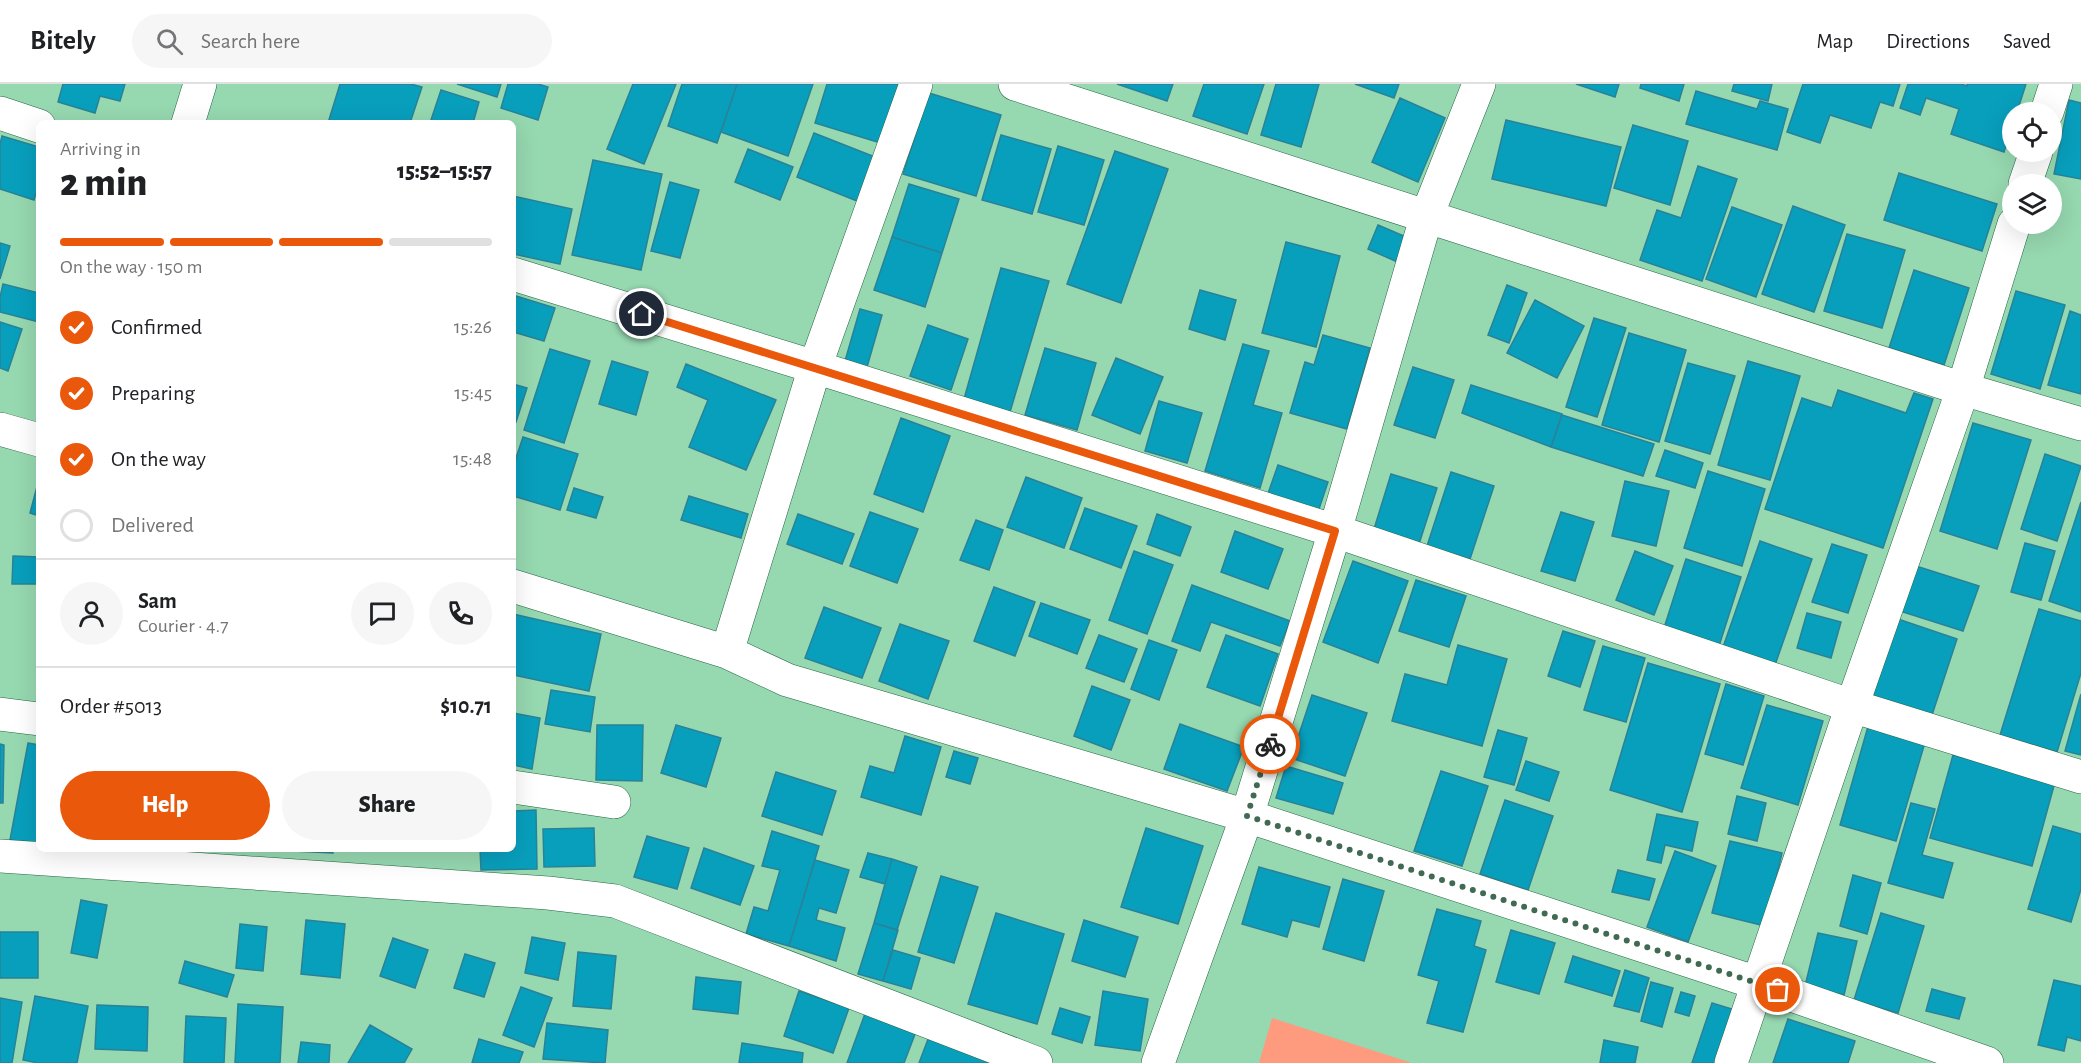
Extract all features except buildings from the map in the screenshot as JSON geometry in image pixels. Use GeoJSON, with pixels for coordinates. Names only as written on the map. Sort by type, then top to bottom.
{"type":"FeatureCollection","features":[{"type":"Feature","properties":{"kind":"street"},"geometry":{"type":"LineString","coordinates":[[189,120],[200,84]]}},
{"type":"Feature","properties":{"kind":"street"},"geometry":{"type":"LineString","coordinates":[[727,652],[815,367],[916,84]]}},
{"type":"Feature","properties":{"kind":"street"},"geometry":{"type":"LineString","coordinates":[[1015,84],[1426,218],[1963,389],[2081,424]]}},
{"type":"Feature","properties":{"kind":"street"},"geometry":{"type":"LineString","coordinates":[[1158,1063],[1247,816],[1335,531],[1426,218],[1479,84]]}},
{"type":"Feature","properties":{"kind":"street"},"geometry":{"type":"LineString","coordinates":[[2050,102],[2056,84]]}},
{"type":"Feature","properties":{"kind":"street"},"geometry":{"type":"LineString","coordinates":[[0,113],[36,125]]}},
{"type":"Feature","properties":{"kind":"street"},"geometry":{"type":"LineString","coordinates":[[1731,1063],[1963,389],[2011,234]]}},
{"type":"Feature","properties":{"kind":"street"},"geometry":{"type":"LineString","coordinates":[[516,275],[1335,531],[1852,706],[2081,777]]}},
{"type":"Feature","properties":{"kind":"street"},"geometry":{"type":"LineString","coordinates":[[0,429],[36,439]]}},
{"type":"Feature","properties":{"kind":"street"},"geometry":{"type":"LineString","coordinates":[[516,587],[727,652],[787,680],[1247,816],[1757,983],[1987,1063]]}},
{"type":"Feature","properties":{"kind":"street"},"geometry":{"type":"LineString","coordinates":[[0,714],[36,719]]}},
{"type":"Feature","properties":{"kind":"street"},"geometry":{"type":"LineString","coordinates":[[516,788],[614,802]]}},
{"type":"Feature","properties":{"kind":"street"},"geometry":{"type":"LineString","coordinates":[[0,856],[536,892],[615,901],[1036,1063]]}},
{"type":"Feature","properties":{"kind":"shaded area"},"geometry":{"type":"Polygon","coordinates":[[[1272,1018],[1412,1063],[1259,1063],[1272,1018]]]}},
{"type":"Feature","properties":{"kind":"way so far"},"geometry":{"type":"LineString","coordinates":[[1270,744],[1247,816],[1778,990]]}},
{"type":"Feature","properties":{"kind":"route"},"geometry":{"type":"LineString","coordinates":[[642,314],[1335,531],[1270,744]]}}]}
